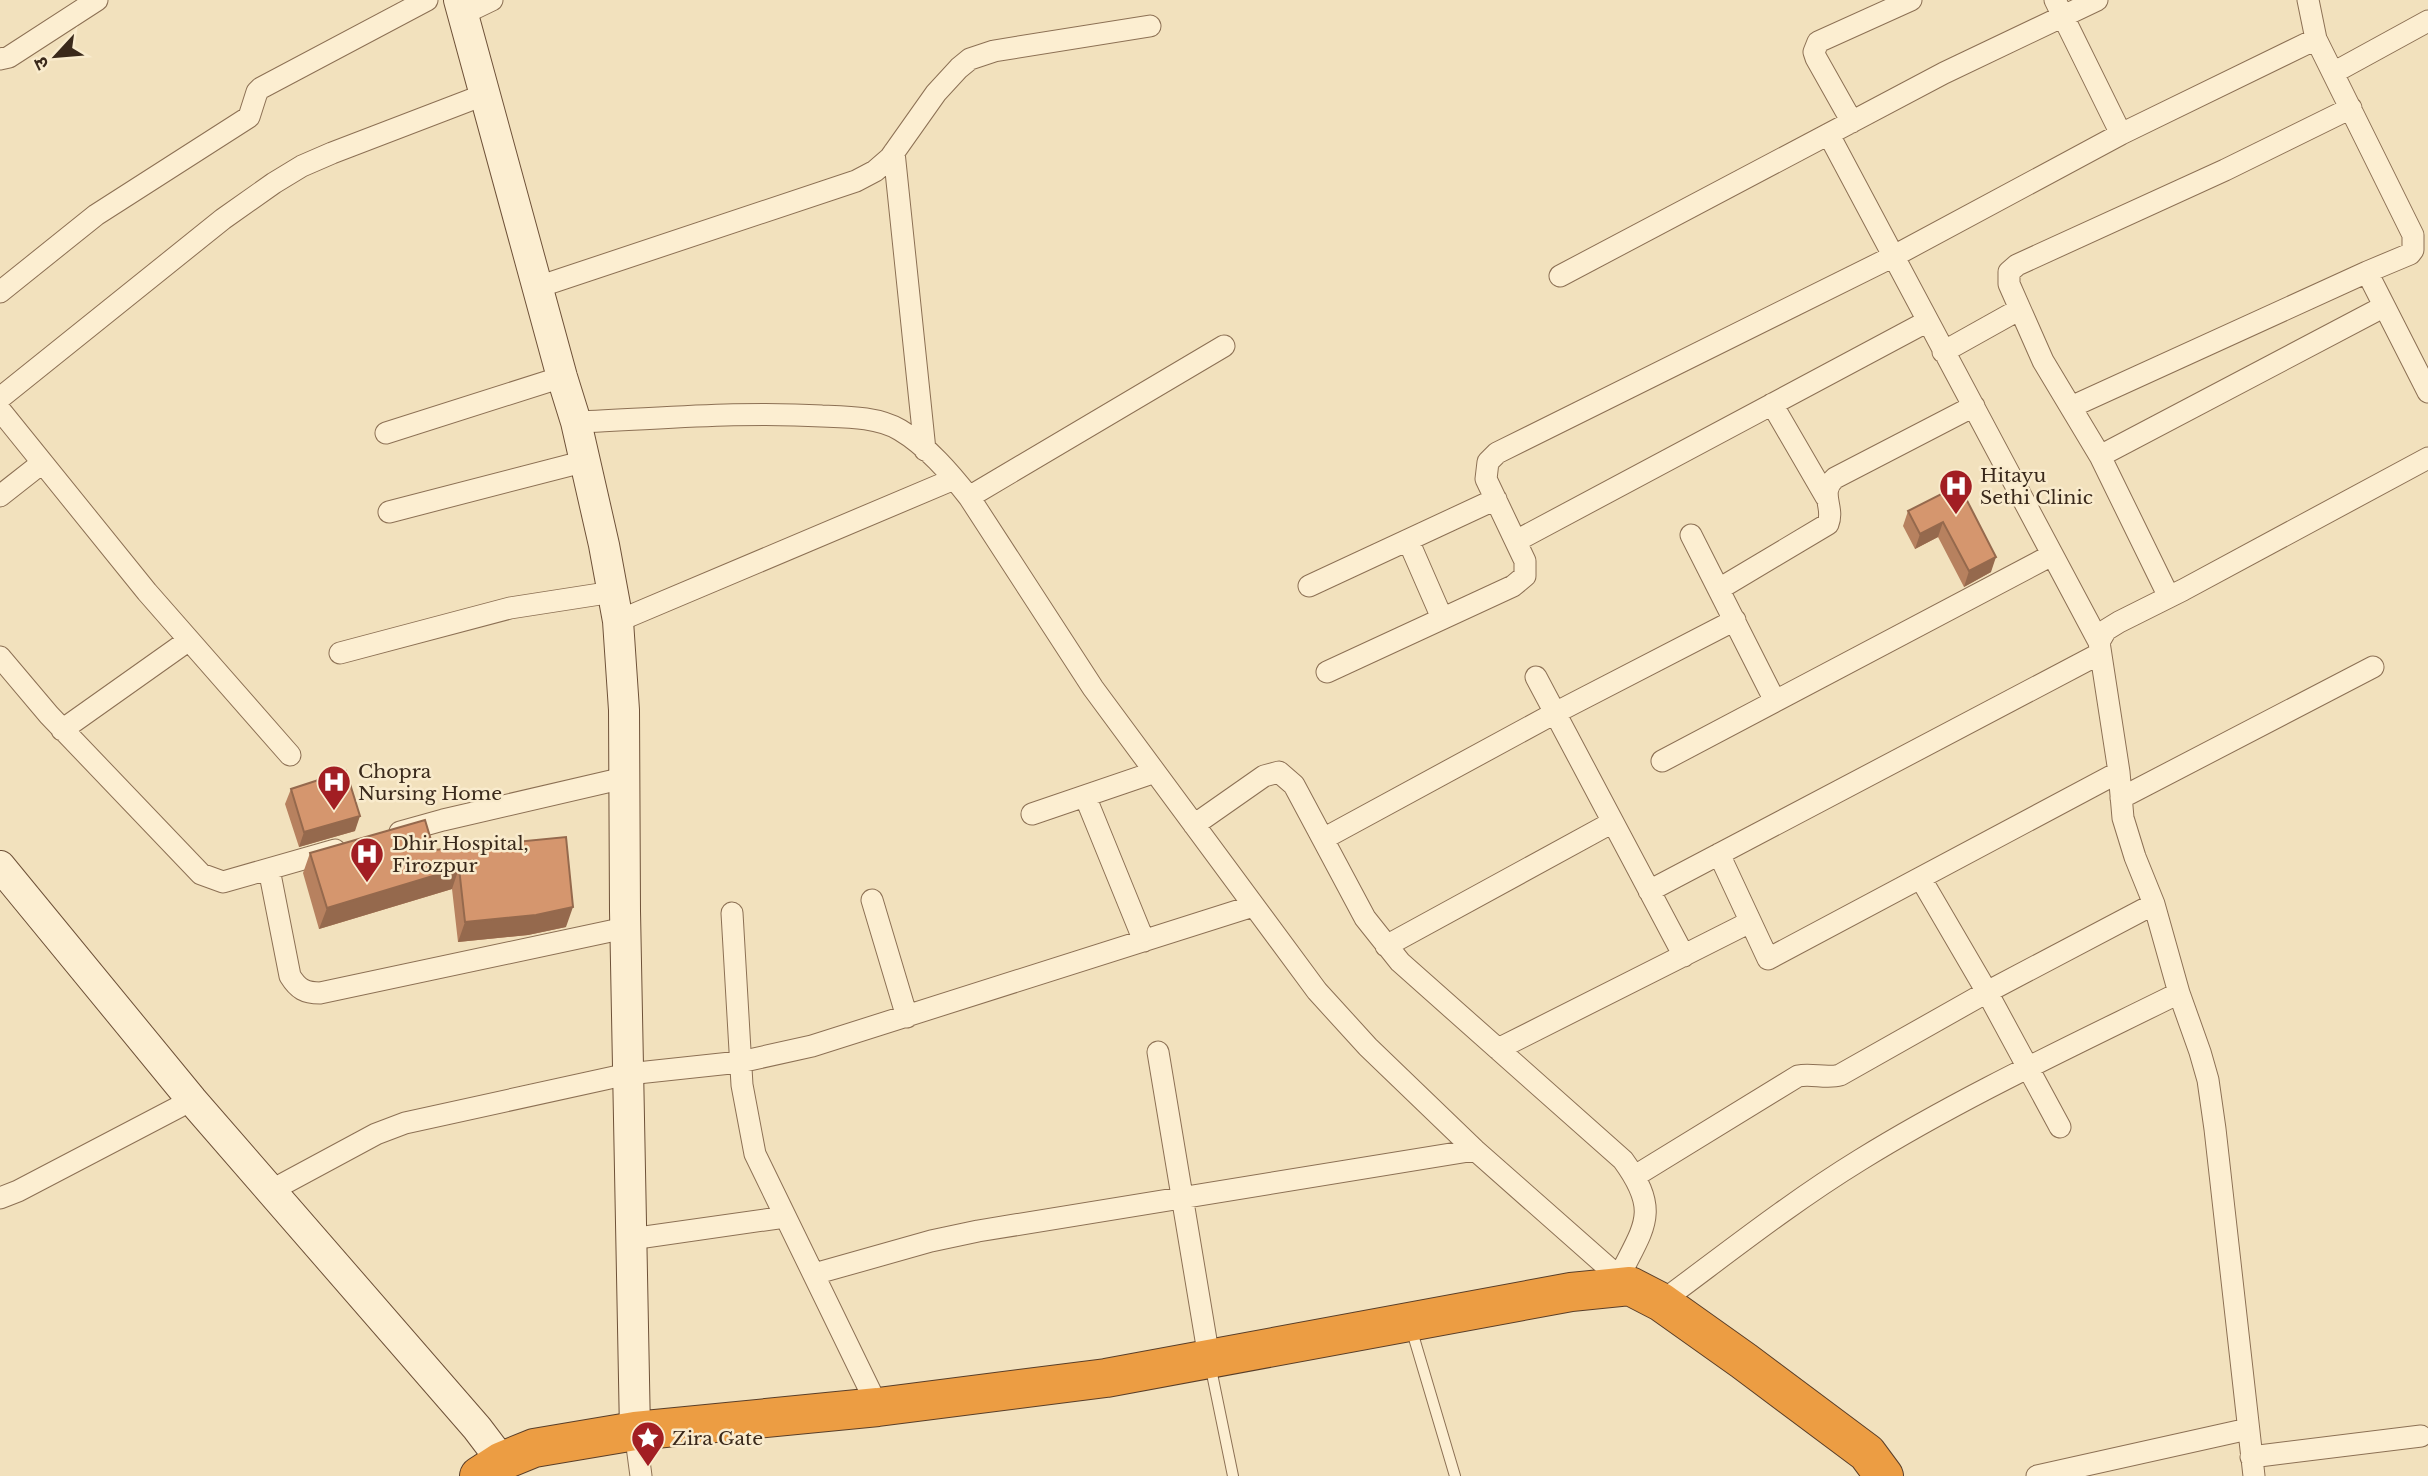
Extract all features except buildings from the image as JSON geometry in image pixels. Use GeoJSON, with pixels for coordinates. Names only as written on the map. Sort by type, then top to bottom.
{"type":"FeatureCollection","features":[{"type":"Feature","properties":{"kind":"highway"},"geometry":{"type":"LineString","coordinates":[[491,1468],[534,1448],[635,1431],[878,1407],[1106,1378],[1571,1292],[1637,1289],[1744,1361],[1867,1453],[1885,1476]]}},
{"type":"Feature","properties":{"kind":"street"},"geometry":{"type":"LineString","coordinates":[[0,292],[96,215],[249,117],[257,92],[261,88],[427,0]]}},
{"type":"Feature","properties":{"kind":"street"},"geometry":{"type":"LineString","coordinates":[[492,0],[461,7],[576,422],[615,606],[624,710],[625,928],[635,1431],[641,1476]]}},
{"type":"Feature","properties":{"kind":"street"},"geometry":{"type":"LineString","coordinates":[[1852,122],[1816,58],[1815,48],[1818,42],[1911,0]]}},
{"type":"Feature","properties":{"kind":"street"},"geometry":{"type":"LineString","coordinates":[[1560,276],[1829,135],[2059,8],[2097,0]]}},
{"type":"Feature","properties":{"kind":"street"},"geometry":{"type":"LineString","coordinates":[[2071,407],[2410,254],[2413,250],[2414,240],[2316,39],[2308,0]]}},
{"type":"Feature","properties":{"kind":"street"},"geometry":{"type":"LineString","coordinates":[[0,59],[9,57],[94,1]]}},
{"type":"Feature","properties":{"kind":"street"},"geometry":{"type":"LineString","coordinates":[[2059,8],[2121,134]]}},
{"type":"Feature","properties":{"kind":"street"},"geometry":{"type":"LineString","coordinates":[[2333,73],[2428,21]]}},
{"type":"Feature","properties":{"kind":"street"},"geometry":{"type":"LineString","coordinates":[[538,287],[856,181],[875,171],[894,152],[936,93],[970,59],[994,51],[1150,26]]}},
{"type":"Feature","properties":{"kind":"street"},"geometry":{"type":"LineString","coordinates":[[1326,672],[1520,581],[1525,576],[1516,541],[1486,479],[1488,462],[1497,453],[1894,257],[2121,134],[2316,39]]}},
{"type":"Feature","properties":{"kind":"street"},"geometry":{"type":"LineString","coordinates":[[0,398],[223,219],[274,183],[302,166],[332,153],[486,94]]}},
{"type":"Feature","properties":{"kind":"street"},"geometry":{"type":"LineString","coordinates":[[2169,597],[2099,457],[2043,361],[2008,277],[2011,269],[2017,265],[2225,170],[2351,108]]}},
{"type":"Feature","properties":{"kind":"street"},"geometry":{"type":"LineString","coordinates":[[1829,135],[2099,648],[2129,839],[2154,904],[2179,993],[2205,1070],[2216,1129],[2253,1467],[2421,1436]]}},
{"type":"Feature","properties":{"kind":"street"},"geometry":{"type":"LineString","coordinates":[[894,152],[925,450]]}},
{"type":"Feature","properties":{"kind":"street"},"geometry":{"type":"LineString","coordinates":[[2367,272],[2428,392]]}},
{"type":"Feature","properties":{"kind":"street"},"geometry":{"type":"LineString","coordinates":[[2099,457],[2383,307]]}},
{"type":"Feature","properties":{"kind":"street"},"geometry":{"type":"LineString","coordinates":[[1943,352],[2020,309]]}},
{"type":"Feature","properties":{"kind":"street"},"geometry":{"type":"LineString","coordinates":[[1516,541],[1928,321]]}},
{"type":"Feature","properties":{"kind":"street"},"geometry":{"type":"LineString","coordinates":[[969,497],[1224,346]]}},
{"type":"Feature","properties":{"kind":"street"},"geometry":{"type":"LineString","coordinates":[[386,433],[562,377]]}},
{"type":"Feature","properties":{"kind":"street"},"geometry":{"type":"LineString","coordinates":[[1719,589],[1828,524],[1831,516],[1826,497],[1772,404]]}},
{"type":"Feature","properties":{"kind":"street"},"geometry":{"type":"LineString","coordinates":[[1826,497],[1829,483],[1835,478],[1974,406]]}},
{"type":"Feature","properties":{"kind":"street"},"geometry":{"type":"LineString","coordinates":[[0,410],[84,517],[290,755]]}},
{"type":"Feature","properties":{"kind":"street"},"geometry":{"type":"LineString","coordinates":[[576,422],[781,413],[846,417],[878,421],[899,429],[925,450],[969,497],[1093,688],[1339,1017],[1475,1150],[1637,1289]]}},
{"type":"Feature","properties":{"kind":"street"},"geometry":{"type":"LineString","coordinates":[[388,512],[586,461]]}},
{"type":"Feature","properties":{"kind":"street"},"geometry":{"type":"LineString","coordinates":[[0,496],[42,463]]}},
{"type":"Feature","properties":{"kind":"street"},"geometry":{"type":"LineString","coordinates":[[1649,891],[2099,648],[2106,630],[2119,622],[2427,463]]}},
{"type":"Feature","properties":{"kind":"street"},"geometry":{"type":"LineString","coordinates":[[340,653],[510,608],[615,606],[954,479]]}},
{"type":"Feature","properties":{"kind":"street"},"geometry":{"type":"LineString","coordinates":[[1310,586],[1496,499]]}},
{"type":"Feature","properties":{"kind":"street"},"geometry":{"type":"LineString","coordinates":[[1691,535],[1775,701]]}},
{"type":"Feature","properties":{"kind":"street"},"geometry":{"type":"LineString","coordinates":[[1408,540],[1441,618]]}},
{"type":"Feature","properties":{"kind":"street"},"geometry":{"type":"LineString","coordinates":[[1662,761],[2052,555]]}},
{"type":"Feature","properties":{"kind":"street"},"geometry":{"type":"LineString","coordinates":[[1323,839],[1555,713],[1735,620]]}},
{"type":"Feature","properties":{"kind":"street"},"geometry":{"type":"LineString","coordinates":[[62,730],[189,640]]}},
{"type":"Feature","properties":{"kind":"street"},"geometry":{"type":"LineString","coordinates":[[0,657],[62,730],[201,874],[223,881],[350,846]]}},
{"type":"Feature","properties":{"kind":"street"},"geometry":{"type":"LineString","coordinates":[[2121,798],[2374,667]]}},
{"type":"Feature","properties":{"kind":"street"},"geometry":{"type":"LineString","coordinates":[[1536,677],[1684,956]]}},
{"type":"Feature","properties":{"kind":"street"},"geometry":{"type":"LineString","coordinates":[[1032,814],[1155,772]]}},
{"type":"Feature","properties":{"kind":"street"},"geometry":{"type":"LineString","coordinates":[[1194,825],[1264,776],[1279,772],[1294,785],[1365,918],[1386,946],[1400,962],[1623,1160],[1635,1176],[1646,1212],[1637,1289]]}},
{"type":"Feature","properties":{"kind":"street"},"geometry":{"type":"LineString","coordinates":[[1719,854],[1768,959],[2119,772]]}},
{"type":"Feature","properties":{"kind":"street"},"geometry":{"type":"LineString","coordinates":[[376,839],[443,820],[624,778]]}},
{"type":"Feature","properties":{"kind":"street"},"geometry":{"type":"LineString","coordinates":[[1085,796],[1144,941]]}},
{"type":"Feature","properties":{"kind":"street"},"geometry":{"type":"LineString","coordinates":[[1386,946],[1613,822]]}},
{"type":"Feature","properties":{"kind":"street"},"geometry":{"type":"LineString","coordinates":[[0,866],[192,1100],[477,1428],[491,1468]]}},
{"type":"Feature","properties":{"kind":"street"},"geometry":{"type":"LineString","coordinates":[[269,869],[290,976],[297,987],[307,993],[320,993],[625,928]]}},
{"type":"Feature","properties":{"kind":"street"},"geometry":{"type":"LineString","coordinates":[[1921,879],[2060,1126]]}},
{"type":"Feature","properties":{"kind":"street"},"geometry":{"type":"LineString","coordinates":[[872,900],[907,1017]]}},
{"type":"Feature","properties":{"kind":"street"},"geometry":{"type":"LineString","coordinates":[[1635,1176],[1798,1076],[1840,1075],[1987,992],[2154,904]]}},
{"type":"Feature","properties":{"kind":"street"},"geometry":{"type":"LineString","coordinates":[[272,1190],[376,1134],[405,1124],[628,1074],[740,1062],[823,1043],[1254,906]]}},
{"type":"Feature","properties":{"kind":"street"},"geometry":{"type":"LineString","coordinates":[[732,914],[740,1062],[744,1102],[755,1154],[878,1407]]}},
{"type":"Feature","properties":{"kind":"street"},"geometry":{"type":"LineString","coordinates":[[1498,1049],[1750,922]]}},
{"type":"Feature","properties":{"kind":"street"},"geometry":{"type":"LineString","coordinates":[[1637,1289],[1786,1209],[1905,1133],[2027,1068],[2179,993]]}},
{"type":"Feature","properties":{"kind":"street"},"geometry":{"type":"LineString","coordinates":[[1158,1052],[1209,1358]]}},
{"type":"Feature","properties":{"kind":"street"},"geometry":{"type":"LineString","coordinates":[[0,1198],[192,1100]]}},
{"type":"Feature","properties":{"kind":"street"},"geometry":{"type":"LineString","coordinates":[[814,1274],[931,1241],[978,1231],[1475,1150]]}},
{"type":"Feature","properties":{"kind":"street"},"geometry":{"type":"LineString","coordinates":[[631,1239],[785,1217]]}},
{"type":"Feature","properties":{"kind":"street"},"geometry":{"type":"LineString","coordinates":[[2037,1476],[2248,1429]]}},
{"type":"Feature","properties":{"kind":"lane"},"geometry":{"type":"LineString","coordinates":[[1409,1322],[1455,1476]]}},
{"type":"Feature","properties":{"kind":"lane"},"geometry":{"type":"LineString","coordinates":[[1209,1358],[1233,1476]]}},
{"type":"Feature","properties":{"kind":"place","name":"Hitayu Sethi Clinic"},"geometry":{"type":"Point","coordinates":[1956,516]}},
{"type":"Feature","properties":{"kind":"place","name":"Chopra Nursing Home"},"geometry":{"type":"Point","coordinates":[334,812]}},
{"type":"Feature","properties":{"kind":"place","name":"Dhir Hospital, Firozpur"},"geometry":{"type":"Point","coordinates":[367,884]}},
{"type":"Feature","properties":{"kind":"place","name":"Zira Gate"},"geometry":{"type":"Point","coordinates":[648,1468]}}]}
